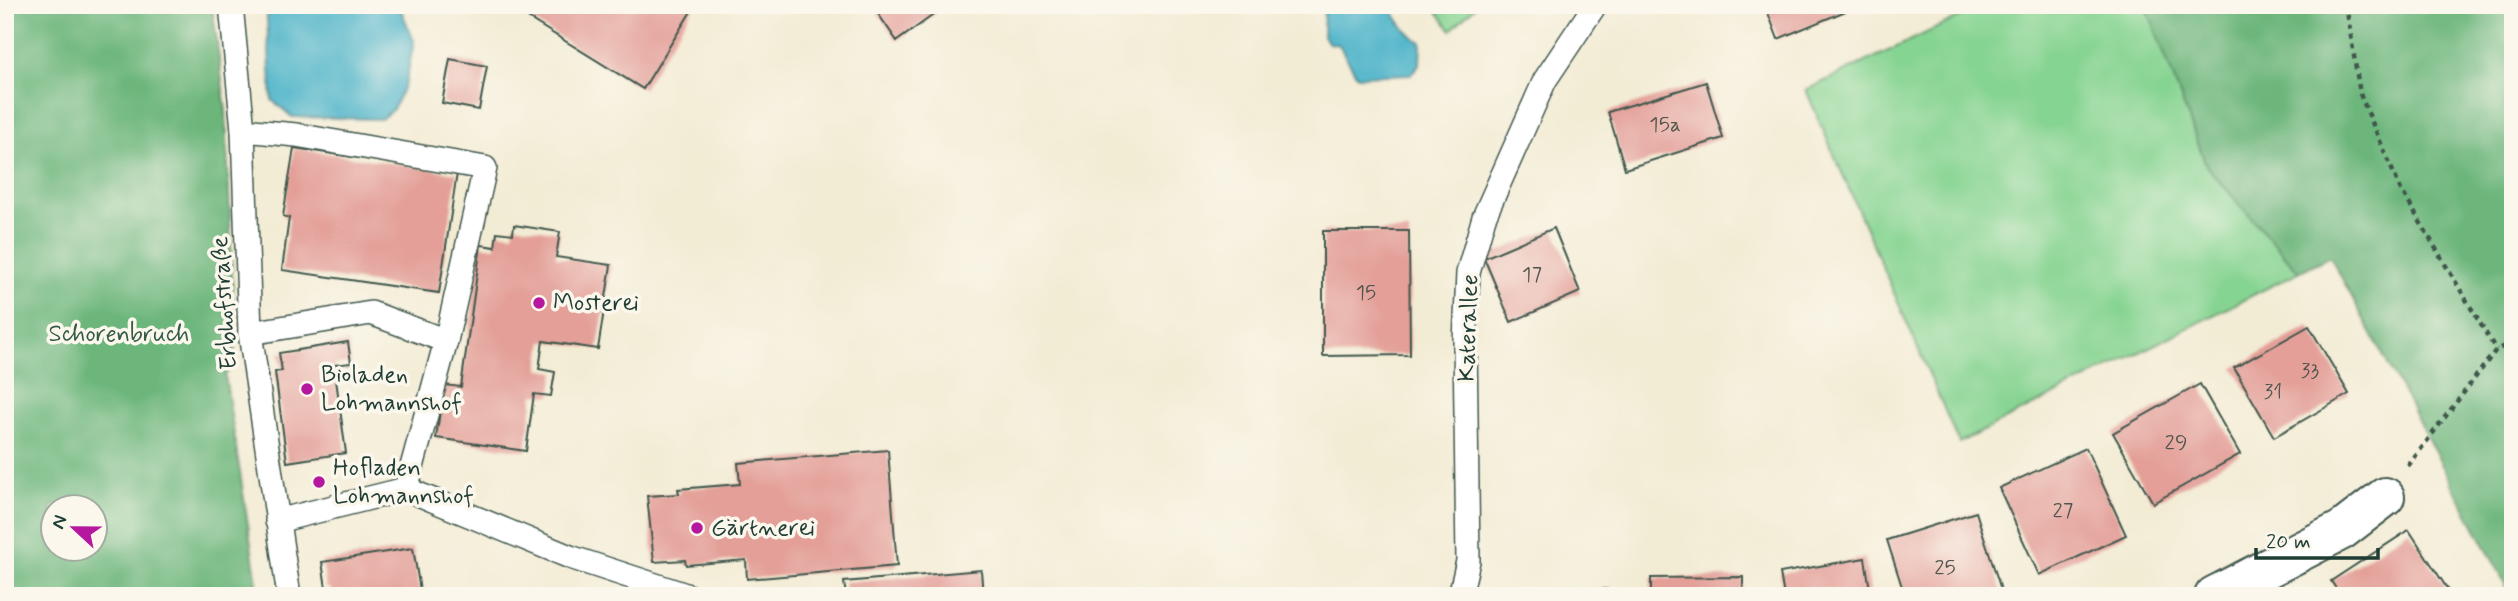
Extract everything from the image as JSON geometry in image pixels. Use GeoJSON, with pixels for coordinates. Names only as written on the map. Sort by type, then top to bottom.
{"type":"FeatureCollection","features":[{"type":"Feature","properties":{"kind":"street"},"geometry":{"type":"LineString","coordinates":[[2214,596],[2342,530],[2385,497]]}},
{"type":"Feature","properties":{"kind":"lane","name":"Erbhofstraße"},"geometry":{"type":"LineString","coordinates":[[231,5],[243,130],[250,333],[289,596]]}},
{"type":"Feature","properties":{"kind":"lane","name":"Katerallee"},"geometry":{"type":"LineString","coordinates":[[1460,596],[1468,561],[1465,341],[1468,273],[1484,217],[1545,80],[1595,5]]}},
{"type":"Feature","properties":{"kind":"lane"},"geometry":{"type":"LineString","coordinates":[[243,130],[296,135],[485,168],[446,341],[406,489]]}},
{"type":"Feature","properties":{"kind":"lane"},"geometry":{"type":"LineString","coordinates":[[250,333],[371,313],[446,341]]}},
{"type":"Feature","properties":{"kind":"lane"},"geometry":{"type":"LineString","coordinates":[[277,521],[406,489],[570,557],[689,596]]}},
{"type":"Feature","properties":{"kind":"path"},"geometry":{"type":"LineString","coordinates":[[2346,5],[2360,94],[2400,188],[2496,350]]}},
{"type":"Feature","properties":{"kind":"path"},"geometry":{"type":"LineString","coordinates":[[2385,497],[2496,350],[2513,342]]}},
{"type":"Feature","properties":{"kind":"green space","name":"Schorenbruch"},"geometry":{"type":"Polygon","coordinates":[[[5,5],[212,5],[226,111],[235,358],[225,376],[259,596],[5,596],[5,5]]]}},
{"type":"Feature","properties":{"kind":"green space"},"geometry":{"type":"Polygon","coordinates":[[[1432,5],[1477,5],[1451,30],[1432,5]]]}},
{"type":"Feature","properties":{"kind":"green space"},"geometry":{"type":"Polygon","coordinates":[[[1985,5],[2146,5],[2207,167],[2299,272],[1959,443],[1806,90],[1985,5]]]}},
{"type":"Feature","properties":{"kind":"green space"},"geometry":{"type":"Polygon","coordinates":[[[2146,5],[2513,5],[2513,596],[2503,596],[2506,585],[2330,256],[2299,272],[2207,167],[2146,5]]]}},
{"type":"Feature","properties":{"kind":"water"},"geometry":{"type":"Polygon","coordinates":[[[266,5],[399,5],[414,41],[406,82],[393,109],[381,119],[292,117],[272,100],[266,5]]]}},
{"type":"Feature","properties":{"kind":"water"},"geometry":{"type":"Polygon","coordinates":[[[1324,5],[1390,5],[1403,26],[1421,42],[1420,63],[1411,74],[1357,76],[1339,45],[1329,43],[1323,36],[1324,5]]]}},
{"type":"Feature","properties":{"kind":"building"},"geometry":{"type":"Polygon","coordinates":[[[507,5],[695,5],[643,89],[507,5]]]}},
{"type":"Feature","properties":{"kind":"building"},"geometry":{"type":"Polygon","coordinates":[[[872,5],[931,5],[936,13],[897,41],[872,5]]]}},
{"type":"Feature","properties":{"kind":"building"},"geometry":{"type":"Polygon","coordinates":[[[1765,5],[1860,5],[1778,39],[1765,5]]]}},
{"type":"Feature","properties":{"kind":"building"},"geometry":{"type":"Polygon","coordinates":[[[450,59],[487,66],[479,110],[442,103],[450,59]]]}},
{"type":"Feature","properties":{"kind":"building"},"geometry":{"type":"Polygon","coordinates":[[[1706,82],[1723,138],[1625,169],[1608,112],[1706,82]]]}},
{"type":"Feature","properties":{"kind":"building"},"geometry":{"type":"Polygon","coordinates":[[[294,148],[457,173],[439,293],[282,270],[289,218],[283,216],[294,148]]]}},
{"type":"Feature","properties":{"kind":"building","name":"Mosterei"},"geometry":{"type":"Polygon","coordinates":[[[514,225],[560,232],[556,257],[611,265],[598,349],[543,341],[539,369],[555,372],[551,396],[534,394],[526,451],[436,438],[444,385],[461,387],[481,245],[495,247],[497,232],[513,234],[514,225]]]}},
{"type":"Feature","properties":{"kind":"building"},"geometry":{"type":"Polygon","coordinates":[[[1554,228],[1580,292],[1511,322],[1484,258],[1554,228]]]}},
{"type":"Feature","properties":{"kind":"building"},"geometry":{"type":"Polygon","coordinates":[[[1323,231],[1409,231],[1410,355],[1323,356],[1323,231]]]}},
{"type":"Feature","properties":{"kind":"building"},"geometry":{"type":"Polygon","coordinates":[[[2309,326],[2349,394],[2274,437],[2234,368],[2309,326]]]}},
{"type":"Feature","properties":{"kind":"building","name":"Bioladen Lohmannshof"},"geometry":{"type":"Polygon","coordinates":[[[348,342],[351,363],[334,365],[346,453],[287,462],[275,372],[282,371],[279,353],[348,342]]]}},
{"type":"Feature","properties":{"kind":"building"},"geometry":{"type":"Polygon","coordinates":[[[2200,384],[2240,454],[2153,503],[2113,433],[2200,384]]]}},
{"type":"Feature","properties":{"kind":"building"},"geometry":{"type":"Polygon","coordinates":[[[2086,448],[2126,535],[2039,575],[1999,488],[2086,448]]]}},
{"type":"Feature","properties":{"kind":"building"},"geometry":{"type":"Polygon","coordinates":[[[888,450],[897,566],[747,579],[746,560],[686,565],[685,560],[654,562],[647,496],[679,494],[678,489],[740,484],[738,463],[888,450]]]}},
{"type":"Feature","properties":{"kind":"building"},"geometry":{"type":"Polygon","coordinates":[[[1976,512],[2003,596],[1905,596],[1887,540],[1976,512]]]}},
{"type":"Feature","properties":{"kind":"building"},"geometry":{"type":"Polygon","coordinates":[[[2409,530],[2452,596],[2341,596],[2331,581],[2409,530]]]}},
{"type":"Feature","properties":{"kind":"building"},"geometry":{"type":"Polygon","coordinates":[[[413,548],[421,596],[331,596],[330,588],[326,588],[322,562],[413,548]]]}},
{"type":"Feature","properties":{"kind":"building"},"geometry":{"type":"Polygon","coordinates":[[[1865,558],[1871,596],[1784,596],[1780,573],[1865,558]]]}},
{"type":"Feature","properties":{"kind":"building"},"geometry":{"type":"Polygon","coordinates":[[[981,570],[983,596],[846,596],[844,582],[981,570]]]}},
{"type":"Feature","properties":{"kind":"building"},"geometry":{"type":"Polygon","coordinates":[[[1743,577],[1743,596],[1651,596],[1651,578],[1743,577]]]}},
{"type":"Feature","properties":{"kind":"building"},"geometry":{"type":"Polygon","coordinates":[[[1607,589],[1607,596],[1527,596],[1527,594],[1607,589]]]}},
{"type":"Feature","properties":{"kind":"place","name":"Mosterei"},"geometry":{"type":"Point","coordinates":[539,303]}},
{"type":"Feature","properties":{"kind":"place","name":"Bioladen Lohmannshof"},"geometry":{"type":"Point","coordinates":[307,389]}},
{"type":"Feature","properties":{"kind":"place","name":"Hofladen Lohmannshof"},"geometry":{"type":"Point","coordinates":[319,482]}},
{"type":"Feature","properties":{"kind":"place","name":"Gärtnerei"},"geometry":{"type":"Point","coordinates":[697,528]}}]}
